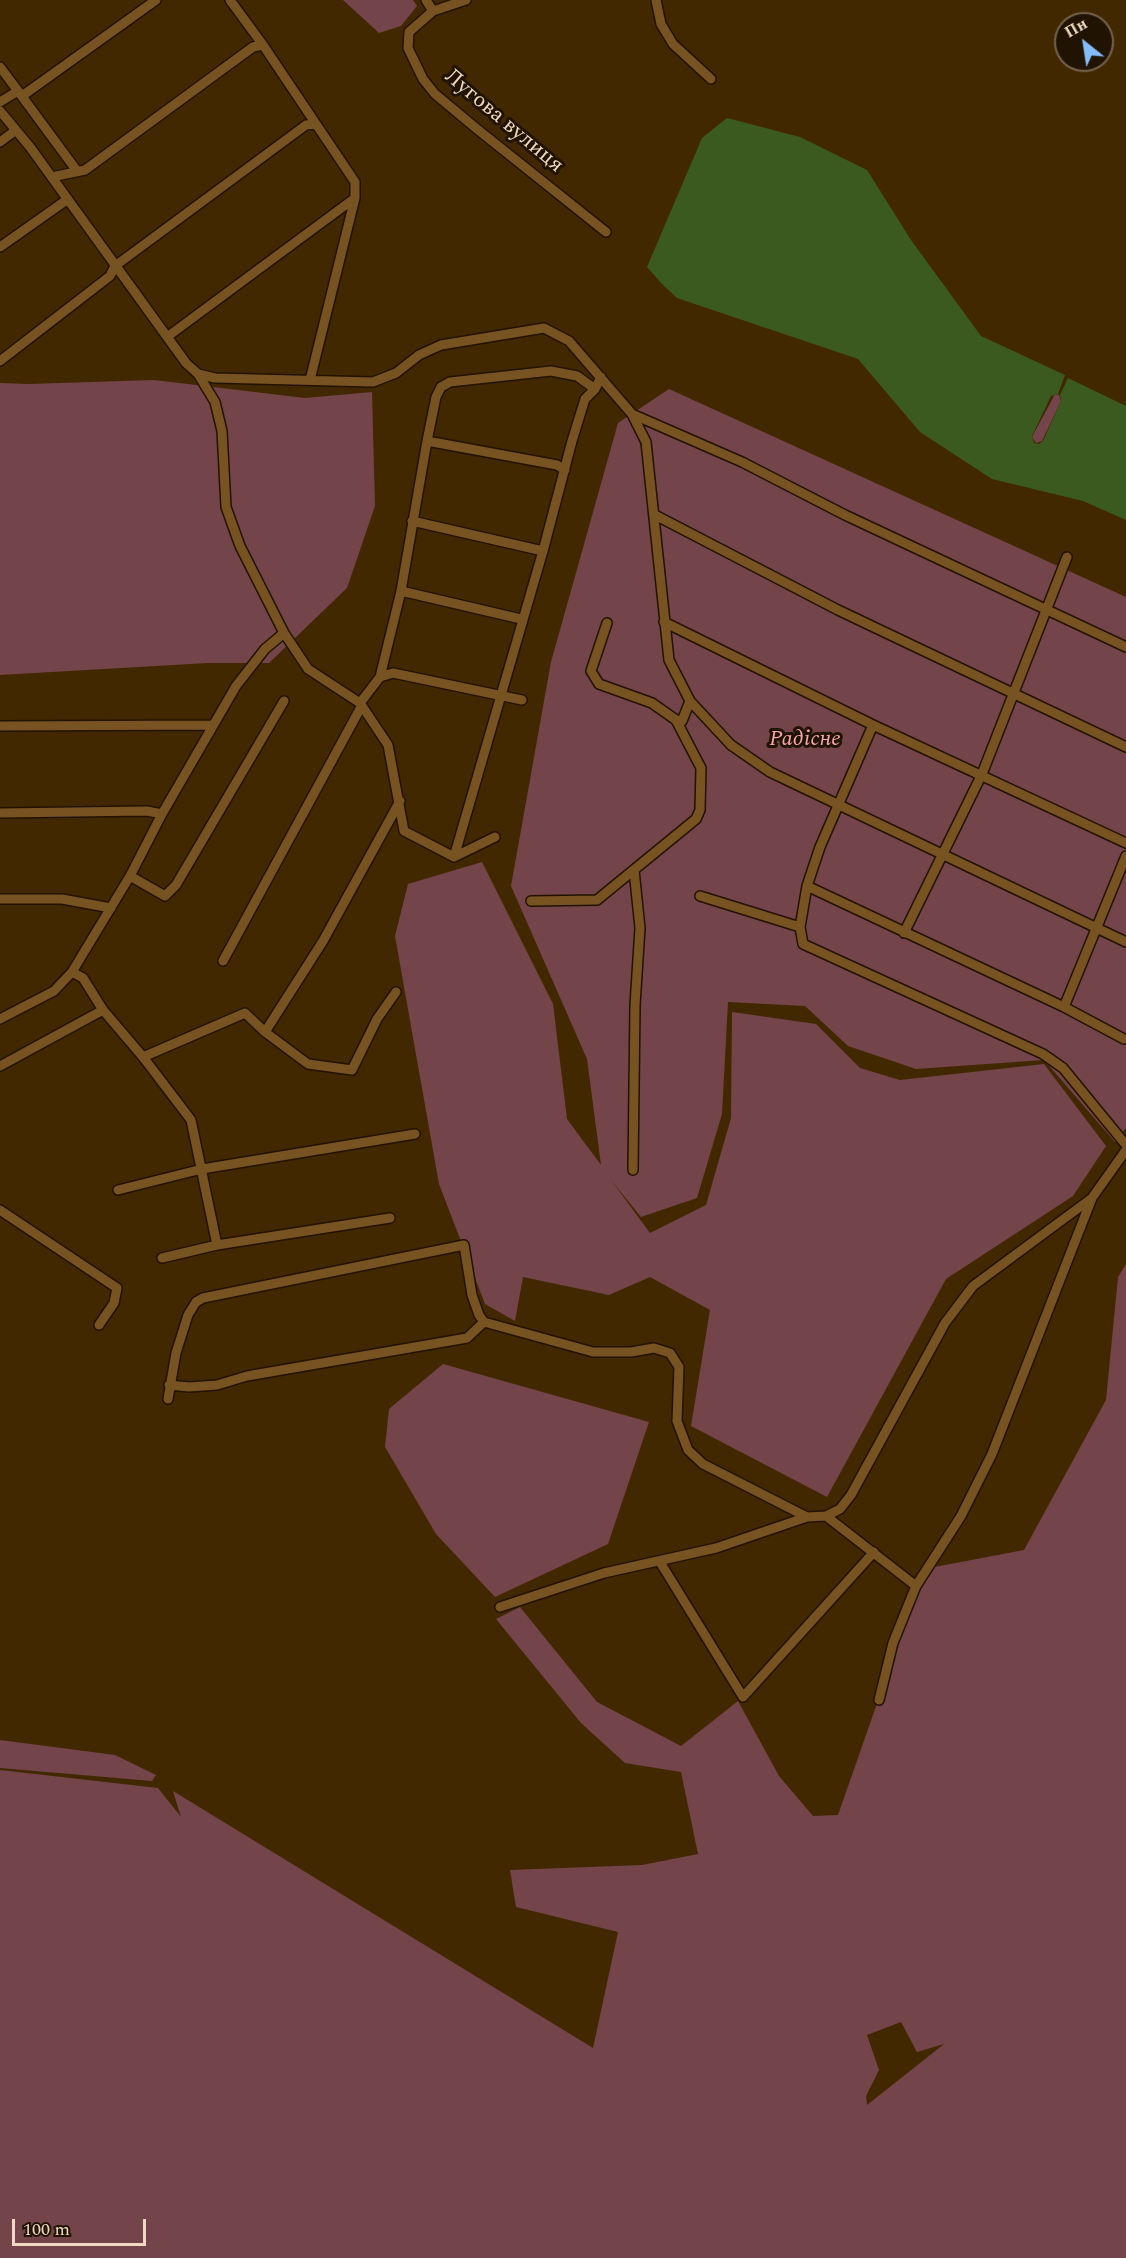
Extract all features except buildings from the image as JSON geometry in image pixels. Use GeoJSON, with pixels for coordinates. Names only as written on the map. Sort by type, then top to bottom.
{"type":"FeatureCollection","features":[{"type":"Feature","properties":{"kind":"street"},"geometry":{"type":"LineString","coordinates":[[0,102],[20,93],[156,0]]}},
{"type":"Feature","properties":{"kind":"street"},"geometry":{"type":"LineString","coordinates":[[230,0],[355,182],[355,198],[310,380]]}},
{"type":"Feature","properties":{"kind":"street"},"geometry":{"type":"LineString","coordinates":[[426,0],[433,11],[466,0]]}},
{"type":"Feature","properties":{"kind":"street"},"geometry":{"type":"LineString","coordinates":[[656,0],[661,24],[673,45],[711,79]]}},
{"type":"Feature","properties":{"kind":"street","name":"Лугова вулиця"},"geometry":{"type":"LineString","coordinates":[[433,11],[413,26],[408,38],[408,48],[423,78],[435,93],[477,129],[606,232]]}},
{"type":"Feature","properties":{"kind":"street"},"geometry":{"type":"LineString","coordinates":[[52,177],[85,170],[253,47],[263,45]]}},
{"type":"Feature","properties":{"kind":"street"},"geometry":{"type":"LineString","coordinates":[[0,67],[77,171]]}},
{"type":"Feature","properties":{"kind":"street"},"geometry":{"type":"LineString","coordinates":[[0,111],[52,177],[186,363],[198,374],[215,402],[222,432],[226,507],[240,546],[285,633],[308,669],[361,705],[388,745],[404,831],[454,857]]}},
{"type":"Feature","properties":{"kind":"street"},"geometry":{"type":"LineString","coordinates":[[0,361],[110,276],[115,266],[306,125],[316,124]]}},
{"type":"Feature","properties":{"kind":"street"},"geometry":{"type":"LineString","coordinates":[[0,142],[16,130]]}},
{"type":"Feature","properties":{"kind":"street"},"geometry":{"type":"LineString","coordinates":[[167,337],[355,198]]}},
{"type":"Feature","properties":{"kind":"street"},"geometry":{"type":"LineString","coordinates":[[0,248],[68,199]]}},
{"type":"Feature","properties":{"kind":"street"},"geometry":{"type":"LineString","coordinates":[[198,374],[215,378],[373,382],[396,374],[419,355],[441,345],[544,328],[569,341],[632,414],[646,442],[669,660],[690,701],[731,745],[770,772],[944,853],[1126,942]]}},
{"type":"Feature","properties":{"kind":"street"},"geometry":{"type":"LineString","coordinates":[[223,961],[361,705],[380,677],[401,591],[427,441],[436,397],[441,387],[450,382],[551,371],[577,376],[596,389]]}},
{"type":"Feature","properties":{"kind":"street"},"geometry":{"type":"LineString","coordinates":[[454,857],[585,399],[596,389],[601,377]]}},
{"type":"Feature","properties":{"kind":"street"},"geometry":{"type":"LineString","coordinates":[[632,414],[742,462],[845,515],[1126,647]]}},
{"type":"Feature","properties":{"kind":"street"},"geometry":{"type":"LineString","coordinates":[[427,441],[557,465],[565,470]]}},
{"type":"Feature","properties":{"kind":"street"},"geometry":{"type":"LineString","coordinates":[[655,515],[838,610],[1126,747]]}},
{"type":"Feature","properties":{"kind":"street"},"geometry":{"type":"LineString","coordinates":[[412,521],[543,551]]}},
{"type":"Feature","properties":{"kind":"street"},"geometry":{"type":"LineString","coordinates":[[904,933],[982,774],[1067,557]]}},
{"type":"Feature","properties":{"kind":"street"},"geometry":{"type":"LineString","coordinates":[[401,591],[521,619]]}},
{"type":"Feature","properties":{"kind":"street"},"geometry":{"type":"LineString","coordinates":[[664,622],[873,725],[1126,843]]}},
{"type":"Feature","properties":{"kind":"street"},"geometry":{"type":"LineString","coordinates":[[607,624],[591,671],[599,684],[652,703],[676,720],[682,721],[690,701]]}},
{"type":"Feature","properties":{"kind":"street"},"geometry":{"type":"LineString","coordinates":[[0,1019],[54,992],[72,972],[130,876],[162,814],[236,686],[266,649],[285,633]]}},
{"type":"Feature","properties":{"kind":"street"},"geometry":{"type":"LineString","coordinates":[[380,677],[393,673],[522,700]]}},
{"type":"Feature","properties":{"kind":"street"},"geometry":{"type":"LineString","coordinates":[[130,876],[165,896],[176,885],[284,701]]}},
{"type":"Feature","properties":{"kind":"street"},"geometry":{"type":"LineString","coordinates":[[531,901],[597,900],[696,819],[700,810],[701,768],[676,720]]}},
{"type":"Feature","properties":{"kind":"street"},"geometry":{"type":"LineString","coordinates":[[0,726],[213,725]]}},
{"type":"Feature","properties":{"kind":"street"},"geometry":{"type":"LineString","coordinates":[[873,725],[838,804],[807,886],[800,927],[802,944],[1043,1054],[1063,1068],[1126,1148],[1092,1198],[993,1454],[961,1516],[916,1586],[893,1643],[879,1700]]}},
{"type":"Feature","properties":{"kind":"street"},"geometry":{"type":"LineString","coordinates":[[265,1032],[323,941],[400,801]]}},
{"type":"Feature","properties":{"kind":"street"},"geometry":{"type":"LineString","coordinates":[[0,813],[147,810],[162,814]]}},
{"type":"Feature","properties":{"kind":"street"},"geometry":{"type":"LineString","coordinates":[[454,857],[495,837]]}},
{"type":"Feature","properties":{"kind":"street"},"geometry":{"type":"LineString","coordinates":[[1064,1007],[1126,856]]}},
{"type":"Feature","properties":{"kind":"street"},"geometry":{"type":"LineString","coordinates":[[633,1170],[635,1005],[640,928],[634,870]]}},
{"type":"Feature","properties":{"kind":"street"},"geometry":{"type":"LineString","coordinates":[[807,886],[1064,1007],[1124,1039]]}},
{"type":"Feature","properties":{"kind":"street"},"geometry":{"type":"LineString","coordinates":[[700,896],[800,927]]}},
{"type":"Feature","properties":{"kind":"street"},"geometry":{"type":"LineString","coordinates":[[0,899],[62,899],[111,908]]}},
{"type":"Feature","properties":{"kind":"street"},"geometry":{"type":"LineString","coordinates":[[72,972],[83,978],[103,1010],[143,1057],[191,1120],[217,1245]]}},
{"type":"Feature","properties":{"kind":"street"},"geometry":{"type":"LineString","coordinates":[[143,1057],[245,1013],[265,1032],[308,1064],[352,1070],[377,1019],[396,992]]}},
{"type":"Feature","properties":{"kind":"street"},"geometry":{"type":"LineString","coordinates":[[0,1065],[103,1010]]}},
{"type":"Feature","properties":{"kind":"street"},"geometry":{"type":"LineString","coordinates":[[118,1190],[202,1169],[415,1134]]}},
{"type":"Feature","properties":{"kind":"street"},"geometry":{"type":"LineString","coordinates":[[500,1607],[604,1573],[716,1548],[807,1517],[826,1516],[840,1509],[851,1495],[945,1323],[973,1286],[1092,1198]]}},
{"type":"Feature","properties":{"kind":"street"},"geometry":{"type":"LineString","coordinates":[[0,1210],[117,1288],[114,1303],[99,1325]]}},
{"type":"Feature","properties":{"kind":"street"},"geometry":{"type":"LineString","coordinates":[[162,1258],[217,1245],[390,1218]]}},
{"type":"Feature","properties":{"kind":"street"},"geometry":{"type":"LineString","coordinates":[[168,1400],[169,1385],[182,1334],[196,1302],[226,1293],[464,1245],[472,1295],[484,1322],[593,1352],[631,1352],[654,1348],[670,1353],[679,1366],[677,1421],[688,1450],[703,1464],[807,1517]]}},
{"type":"Feature","properties":{"kind":"street"},"geometry":{"type":"LineString","coordinates":[[169,1385],[189,1388],[217,1385],[247,1376],[467,1338],[484,1322]]}},
{"type":"Feature","properties":{"kind":"street"},"geometry":{"type":"LineString","coordinates":[[826,1516],[916,1586]]}},
{"type":"Feature","properties":{"kind":"street"},"geometry":{"type":"LineString","coordinates":[[660,1562],[743,1697],[874,1552]]}},
{"type":"Feature","properties":{"kind":"green space"},"geometry":{"type":"Polygon","coordinates":[[[343,0],[413,0],[417,6],[401,26],[379,33],[343,0]]]}},
{"type":"Feature","properties":{"kind":"green space"},"geometry":{"type":"Polygon","coordinates":[[[154,380],[305,398],[372,392],[375,506],[347,588],[269,663],[208,663],[0,675],[0,383],[154,380]]]}},
{"type":"Feature","properties":{"kind":"green space","name":"Радісне"},"geometry":{"type":"Polygon","coordinates":[[[669,389],[1126,597],[1126,1128],[1115,1142],[1044,1060],[916,1069],[848,1046],[805,1006],[728,1002],[722,1114],[697,1198],[641,1217],[611,1180],[650,1233],[706,1205],[731,1118],[732,1012],[816,1024],[860,1068],[900,1080],[1044,1064],[1106,1146],[1073,1196],[946,1279],[827,1497],[691,1426],[710,1310],[650,1277],[609,1295],[523,1277],[515,1321],[485,1304],[439,1184],[395,936],[408,884],[482,862],[553,1004],[567,1119],[601,1165],[587,1059],[511,886],[551,662],[618,423],[669,389]]]}},
{"type":"Feature","properties":{"kind":"green space"},"geometry":{"type":"Polygon","coordinates":[[[1055,394],[1059,395],[1061,401],[1042,441],[1036,443],[1032,437],[1055,394]]]}},
{"type":"Feature","properties":{"kind":"green space"},"geometry":{"type":"Polygon","coordinates":[[[1126,1264],[1126,2258],[0,2258],[0,1770],[158,1788],[181,1817],[173,1791],[593,2048],[618,1932],[516,1907],[510,1870],[642,1865],[698,1854],[681,1772],[625,1763],[581,1723],[496,1619],[520,1607],[597,1702],[681,1746],[738,1701],[779,1776],[813,1816],[838,1815],[924,1569],[1024,1550],[1106,1400],[1118,1277],[1126,1264]],[[901,2022],[867,2035],[879,2070],[866,2096],[867,2105],[944,2044],[917,2052],[901,2022]]]}},
{"type":"Feature","properties":{"kind":"green space"},"geometry":{"type":"Polygon","coordinates":[[[443,1364],[649,1422],[608,1544],[495,1597],[436,1534],[385,1447],[389,1409],[443,1364]]]}},
{"type":"Feature","properties":{"kind":"green space"},"geometry":{"type":"Polygon","coordinates":[[[0,1740],[115,1755],[156,1775],[152,1781],[0,1768],[0,1740]]]}},
{"type":"Feature","properties":{"kind":"shaded area"},"geometry":{"type":"Polygon","coordinates":[[[727,118],[800,137],[867,170],[911,240],[981,336],[1065,375],[1058,394],[1051,396],[1032,436],[1034,443],[1039,444],[1043,441],[1061,401],[1060,395],[1068,378],[1126,406],[1126,520],[1083,501],[992,479],[920,432],[858,359],[677,298],[663,285],[647,267],[702,138],[727,118]]]}}]}
